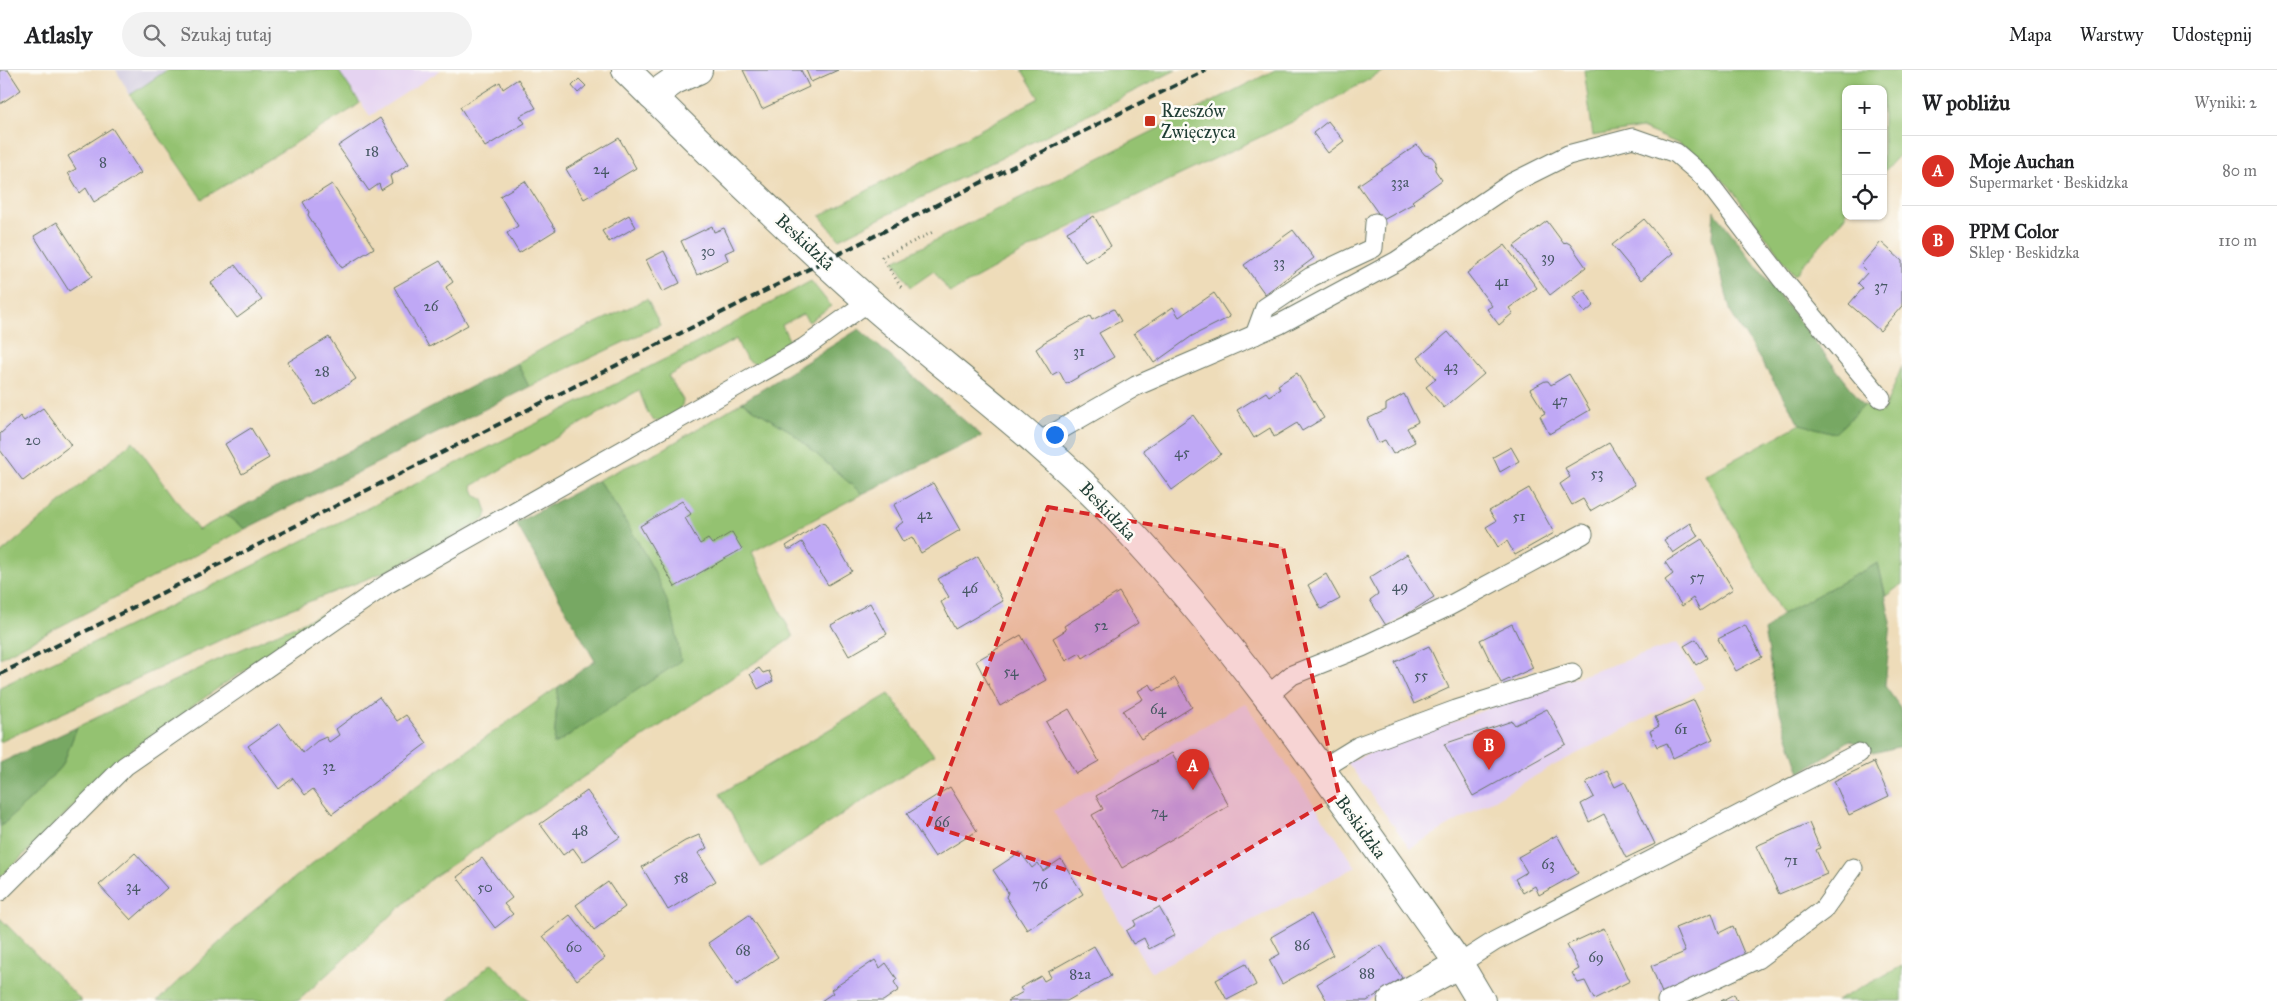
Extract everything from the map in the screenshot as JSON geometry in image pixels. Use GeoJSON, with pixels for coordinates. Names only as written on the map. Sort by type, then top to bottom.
{"type":"FeatureCollection","features":[{"type":"Feature","properties":{"kind":"street","name":"Beskidzka"},"geometry":{"type":"LineString","coordinates":[[626,70],[869,301],[1057,460],[1131,534],[1213,630],[1266,697],[1459,964],[1481,1001]]}},
{"type":"Feature","properties":{"kind":"street"},"geometry":{"type":"LineString","coordinates":[[652,96],[675,80],[698,70]]}},
{"type":"Feature","properties":{"kind":"street"},"geometry":{"type":"LineString","coordinates":[[1392,1001],[1459,964]]}},
{"type":"Feature","properties":{"kind":"lane"},"geometry":{"type":"LineString","coordinates":[[1037,443],[1136,386],[1280,324],[1397,261],[1512,183],[1568,155],[1633,138],[1676,153],[1704,177],[1782,279],[1881,398]]}},
{"type":"Feature","properties":{"kind":"lane"},"geometry":{"type":"LineString","coordinates":[[1255,335],[1265,308],[1311,276],[1373,248],[1375,223]]}},
{"type":"Feature","properties":{"kind":"lane"},"geometry":{"type":"LineString","coordinates":[[0,891],[125,766],[387,584],[804,348],[869,301]]}},
{"type":"Feature","properties":{"kind":"lane"},"geometry":{"type":"LineString","coordinates":[[1266,697],[1292,676],[1362,647],[1449,606],[1583,534]]}},
{"type":"Feature","properties":{"kind":"lane"},"geometry":{"type":"LineString","coordinates":[[1320,770],[1359,746],[1456,710],[1572,673]]}},
{"type":"Feature","properties":{"kind":"lane"},"geometry":{"type":"LineString","coordinates":[[1459,964],[1495,941],[1859,753]]}},
{"type":"Feature","properties":{"kind":"lane"},"geometry":{"type":"LineString","coordinates":[[1666,1001],[1764,954],[1823,910],[1853,868]]}},
{"type":"Feature","properties":{"kind":"path"},"geometry":{"type":"LineString","coordinates":[[899,327],[914,306],[882,257],[935,231]]}},
{"type":"Feature","properties":{"kind":"highlighted area"},"geometry":{"type":"Polygon","coordinates":[[[1048,507],[1283,547],[1339,795],[1161,901],[928,825],[1048,507]]]}},
{"type":"Feature","properties":{"kind":"shaded area"},"geometry":{"type":"Polygon","coordinates":[[[116,70],[167,70],[130,95],[116,70]]]}},
{"type":"Feature","properties":{"kind":"shaded area"},"geometry":{"type":"Polygon","coordinates":[[[338,70],[441,70],[370,116],[338,70]]]}},
{"type":"Feature","properties":{"kind":"shaded area"},"geometry":{"type":"Polygon","coordinates":[[[1677,643],[1704,688],[1549,768],[1410,848],[1347,762],[1524,695],[1677,643]]]}},
{"type":"Feature","properties":{"kind":"shaded area"},"geometry":{"type":"Polygon","coordinates":[[[1245,703],[1356,867],[1151,972],[1053,811],[1245,703]]]}},
{"type":"Feature","properties":{"kind":"green space"},"geometry":{"type":"Polygon","coordinates":[[[167,70],[338,70],[360,103],[202,199],[130,95],[167,70]]]}},
{"type":"Feature","properties":{"kind":"green space"},"geometry":{"type":"Polygon","coordinates":[[[1022,70],[1176,70],[839,239],[820,216],[1039,98],[1022,70]]]}},
{"type":"Feature","properties":{"kind":"green space"},"geometry":{"type":"Polygon","coordinates":[[[1275,70],[1386,70],[1292,122],[1058,233],[950,293],[934,271],[911,287],[894,261],[1275,70]]]}},
{"type":"Feature","properties":{"kind":"green space"},"geometry":{"type":"Polygon","coordinates":[[[1584,70],[1902,70],[1902,152],[1887,169],[1887,85],[1842,85],[1842,220],[1794,275],[1730,187],[1688,148],[1642,128],[1593,136],[1584,70]]]}},
{"type":"Feature","properties":{"kind":"green space"},"geometry":{"type":"Polygon","coordinates":[[[1714,211],[1864,405],[1835,433],[1800,424],[1731,313],[1712,237],[1714,211]]]}},
{"type":"Feature","properties":{"kind":"green space"},"geometry":{"type":"Polygon","coordinates":[[[811,281],[831,306],[809,322],[803,314],[782,325],[792,346],[771,360],[753,363],[748,360],[736,339],[668,376],[683,400],[681,410],[662,421],[654,420],[648,414],[639,390],[472,486],[476,496],[483,500],[487,512],[485,519],[387,571],[270,617],[0,742],[0,687],[216,584],[705,339],[811,281]]]}},
{"type":"Feature","properties":{"kind":"green space"},"geometry":{"type":"Polygon","coordinates":[[[647,299],[660,325],[529,387],[517,363],[549,345],[647,299]]]}},
{"type":"Feature","properties":{"kind":"green space"},"geometry":{"type":"Polygon","coordinates":[[[859,329],[982,436],[862,494],[790,431],[742,402],[859,329]]]}},
{"type":"Feature","properties":{"kind":"green space"},"geometry":{"type":"Polygon","coordinates":[[[517,363],[529,387],[245,529],[226,515],[517,363]]]}},
{"type":"Feature","properties":{"kind":"green space"},"geometry":{"type":"Polygon","coordinates":[[[1902,366],[1902,584],[1886,596],[1878,563],[1782,614],[1705,475],[1800,424],[1835,433],[1864,405],[1883,412],[1902,366]]]}},
{"type":"Feature","properties":{"kind":"green space"},"geometry":{"type":"Polygon","coordinates":[[[742,402],[790,431],[862,494],[752,552],[793,637],[432,878],[298,1001],[157,1001],[252,912],[363,823],[558,687],[554,744],[655,572],[620,512],[598,480],[662,450],[742,402]]]}},
{"type":"Feature","properties":{"kind":"green space"},"geometry":{"type":"Polygon","coordinates":[[[133,441],[198,530],[226,515],[245,529],[0,658],[0,554],[133,441]]]}},
{"type":"Feature","properties":{"kind":"green space"},"geometry":{"type":"Polygon","coordinates":[[[598,480],[631,530],[659,582],[676,629],[681,661],[554,745],[558,687],[595,661],[516,523],[598,480]]]}},
{"type":"Feature","properties":{"kind":"green space"},"geometry":{"type":"Polygon","coordinates":[[[1878,563],[1891,622],[1885,686],[1902,710],[1902,746],[1873,753],[1850,740],[1800,773],[1777,703],[1764,631],[1782,614],[1878,563]]]}},
{"type":"Feature","properties":{"kind":"green space"},"geometry":{"type":"Polygon","coordinates":[[[322,614],[318,623],[221,686],[130,751],[0,878],[0,827],[36,794],[63,764],[77,727],[228,655],[322,614]]]}},
{"type":"Feature","properties":{"kind":"green space"},"geometry":{"type":"Polygon","coordinates":[[[889,694],[934,755],[761,867],[720,794],[889,694]]]}},
{"type":"Feature","properties":{"kind":"green space"},"geometry":{"type":"Polygon","coordinates":[[[77,727],[63,764],[36,794],[0,827],[0,763],[77,727]]]}},
{"type":"Feature","properties":{"kind":"green space"},"geometry":{"type":"Polygon","coordinates":[[[0,918],[82,1001],[0,1001],[0,918]]]}},
{"type":"Feature","properties":{"kind":"green space"},"geometry":{"type":"Polygon","coordinates":[[[492,963],[529,1001],[448,1001],[492,963]]]}},
{"type":"Feature","properties":{"kind":"green space"},"geometry":{"type":"Polygon","coordinates":[[[1902,966],[1902,1001],[1836,1001],[1902,966]]]}},
{"type":"Feature","properties":{"kind":"building"},"geometry":{"type":"Polygon","coordinates":[[[0,70],[8,70],[21,90],[0,104],[0,70]]]}},
{"type":"Feature","properties":{"kind":"building"},"geometry":{"type":"Polygon","coordinates":[[[743,70],[801,70],[809,87],[762,109],[743,70]]]}},
{"type":"Feature","properties":{"kind":"building"},"geometry":{"type":"Polygon","coordinates":[[[806,70],[838,70],[811,82],[806,70]]]}},
{"type":"Feature","properties":{"kind":"building"},"geometry":{"type":"Polygon","coordinates":[[[518,79],[536,108],[520,116],[525,123],[485,147],[460,107],[500,82],[503,89],[518,79]]]}},
{"type":"Feature","properties":{"kind":"building"},"geometry":{"type":"Polygon","coordinates":[[[579,79],[586,86],[578,93],[572,86],[579,79]]]}},
{"type":"Feature","properties":{"kind":"building"},"geometry":{"type":"Polygon","coordinates":[[[380,118],[409,164],[390,176],[392,183],[381,190],[379,184],[369,191],[338,146],[380,118]]]}},
{"type":"Feature","properties":{"kind":"building"},"geometry":{"type":"Polygon","coordinates":[[[1328,121],[1344,141],[1328,153],[1313,133],[1328,121]]]}},
{"type":"Feature","properties":{"kind":"building"},"geometry":{"type":"Polygon","coordinates":[[[112,128],[141,173],[94,202],[86,188],[80,193],[68,173],[76,169],[68,156],[112,128]]]}},
{"type":"Feature","properties":{"kind":"building"},"geometry":{"type":"Polygon","coordinates":[[[619,138],[636,168],[584,199],[566,169],[619,138]]]}},
{"type":"Feature","properties":{"kind":"building"},"geometry":{"type":"Polygon","coordinates":[[[1417,145],[1425,155],[1432,157],[1436,162],[1435,170],[1442,180],[1412,201],[1414,203],[1383,220],[1358,185],[1417,145]]]}},
{"type":"Feature","properties":{"kind":"building"},"geometry":{"type":"Polygon","coordinates":[[[525,181],[556,230],[519,253],[507,233],[518,226],[500,196],[525,181]]]}},
{"type":"Feature","properties":{"kind":"building"},"geometry":{"type":"Polygon","coordinates":[[[332,184],[374,248],[342,268],[308,215],[309,212],[303,202],[332,184]]]}},
{"type":"Feature","properties":{"kind":"building"},"geometry":{"type":"Polygon","coordinates":[[[629,215],[636,227],[609,242],[602,231],[629,215]]]}},
{"type":"Feature","properties":{"kind":"building"},"geometry":{"type":"Polygon","coordinates":[[[1094,216],[1111,246],[1085,262],[1067,232],[1094,216]]]}},
{"type":"Feature","properties":{"kind":"building"},"geometry":{"type":"Polygon","coordinates":[[[1644,219],[1673,253],[1641,280],[1612,245],[1644,219]]]}},
{"type":"Feature","properties":{"kind":"building"},"geometry":{"type":"Polygon","coordinates":[[[1547,221],[1564,244],[1566,242],[1570,244],[1586,267],[1550,295],[1514,246],[1547,221]]]}},
{"type":"Feature","properties":{"kind":"building"},"geometry":{"type":"Polygon","coordinates":[[[57,222],[92,276],[69,291],[34,236],[57,222]]]}},
{"type":"Feature","properties":{"kind":"building"},"geometry":{"type":"Polygon","coordinates":[[[712,226],[714,232],[724,228],[734,249],[725,253],[728,260],[697,275],[681,241],[712,226]]]}},
{"type":"Feature","properties":{"kind":"building"},"geometry":{"type":"Polygon","coordinates":[[[1293,230],[1314,258],[1265,294],[1244,265],[1293,230]]]}},
{"type":"Feature","properties":{"kind":"building"},"geometry":{"type":"Polygon","coordinates":[[[1881,242],[1902,261],[1902,306],[1880,331],[1849,304],[1863,288],[1858,283],[1868,272],[1861,265],[1881,242]]]}},
{"type":"Feature","properties":{"kind":"building"},"geometry":{"type":"Polygon","coordinates":[[[1505,245],[1537,288],[1509,308],[1513,313],[1499,325],[1487,309],[1492,306],[1467,273],[1505,245]]]}},
{"type":"Feature","properties":{"kind":"building"},"geometry":{"type":"Polygon","coordinates":[[[664,251],[680,283],[662,292],[646,260],[664,251]]]}},
{"type":"Feature","properties":{"kind":"building"},"geometry":{"type":"Polygon","coordinates":[[[440,261],[453,282],[446,287],[468,325],[429,347],[394,287],[440,261]]]}},
{"type":"Feature","properties":{"kind":"building"},"geometry":{"type":"Polygon","coordinates":[[[235,265],[262,300],[237,318],[211,283],[235,265]]]}},
{"type":"Feature","properties":{"kind":"building"},"geometry":{"type":"Polygon","coordinates":[[[1584,289],[1594,305],[1585,313],[1573,297],[1584,289]]]}},
{"type":"Feature","properties":{"kind":"building"},"geometry":{"type":"Polygon","coordinates":[[[1214,293],[1230,317],[1192,336],[1154,363],[1134,333],[1173,307],[1179,317],[1214,293]]]}},
{"type":"Feature","properties":{"kind":"building"},"geometry":{"type":"Polygon","coordinates":[[[1114,309],[1121,321],[1099,333],[1114,357],[1066,384],[1059,371],[1052,375],[1036,349],[1090,316],[1092,320],[1114,309]]]}},
{"type":"Feature","properties":{"kind":"building"},"geometry":{"type":"Polygon","coordinates":[[[1448,332],[1484,374],[1444,408],[1426,387],[1436,379],[1418,358],[1448,332]]]}},
{"type":"Feature","properties":{"kind":"building"},"geometry":{"type":"Polygon","coordinates":[[[329,337],[356,379],[315,405],[288,362],[329,337]]]}},
{"type":"Feature","properties":{"kind":"building"},"geometry":{"type":"Polygon","coordinates":[[[1297,373],[1324,418],[1302,431],[1297,423],[1274,437],[1270,428],[1254,438],[1237,410],[1266,392],[1269,396],[1280,389],[1278,385],[1297,373]]]}},
{"type":"Feature","properties":{"kind":"building"},"geometry":{"type":"Polygon","coordinates":[[[1569,374],[1590,410],[1549,434],[1540,416],[1545,413],[1530,389],[1545,381],[1548,381],[1551,385],[1569,374]]]}},
{"type":"Feature","properties":{"kind":"building"},"geometry":{"type":"Polygon","coordinates":[[[1404,394],[1418,422],[1407,428],[1415,442],[1393,454],[1385,440],[1378,443],[1367,419],[1386,410],[1386,404],[1404,394]]]}},
{"type":"Feature","properties":{"kind":"building"},"geometry":{"type":"Polygon","coordinates":[[[43,408],[71,445],[23,481],[0,450],[0,434],[20,416],[24,421],[43,408]]]}},
{"type":"Feature","properties":{"kind":"building"},"geometry":{"type":"Polygon","coordinates":[[[1193,415],[1221,454],[1172,490],[1143,450],[1193,415]]]}},
{"type":"Feature","properties":{"kind":"building"},"geometry":{"type":"Polygon","coordinates":[[[251,428],[269,458],[242,474],[225,444],[251,428]]]}},
{"type":"Feature","properties":{"kind":"building"},"geometry":{"type":"Polygon","coordinates":[[[1609,443],[1635,485],[1590,511],[1583,499],[1572,505],[1560,484],[1570,477],[1565,468],[1609,443]]]}},
{"type":"Feature","properties":{"kind":"building"},"geometry":{"type":"Polygon","coordinates":[[[1511,447],[1519,461],[1500,472],[1493,457],[1511,447]]]}},
{"type":"Feature","properties":{"kind":"building"},"geometry":{"type":"Polygon","coordinates":[[[933,483],[960,530],[921,553],[912,537],[903,542],[895,528],[903,522],[894,505],[933,483]]]}},
{"type":"Feature","properties":{"kind":"building"},"geometry":{"type":"Polygon","coordinates":[[[1529,488],[1554,533],[1515,555],[1507,541],[1498,547],[1486,527],[1496,521],[1489,511],[1529,488]]]}},
{"type":"Feature","properties":{"kind":"building"},"geometry":{"type":"Polygon","coordinates":[[[682,501],[691,514],[685,518],[700,544],[708,539],[712,544],[732,532],[742,549],[675,587],[640,526],[682,501]]]}},
{"type":"Feature","properties":{"kind":"building"},"geometry":{"type":"Polygon","coordinates":[[[821,523],[825,524],[852,571],[828,585],[802,542],[791,549],[788,549],[786,546],[821,523]]]}},
{"type":"Feature","properties":{"kind":"building"},"geometry":{"type":"Polygon","coordinates":[[[1690,523],[1698,536],[1673,553],[1664,540],[1690,523]]]}},
{"type":"Feature","properties":{"kind":"building"},"geometry":{"type":"Polygon","coordinates":[[[1702,539],[1733,589],[1700,611],[1693,598],[1682,606],[1665,580],[1673,574],[1665,562],[1702,539]]]}},
{"type":"Feature","properties":{"kind":"building"},"geometry":{"type":"Polygon","coordinates":[[[1407,554],[1434,597],[1387,627],[1370,600],[1378,594],[1369,578],[1407,554]]]}},
{"type":"Feature","properties":{"kind":"building"},"geometry":{"type":"Polygon","coordinates":[[[978,556],[1003,601],[955,629],[941,602],[949,597],[938,579],[978,556]]]}},
{"type":"Feature","properties":{"kind":"building"},"geometry":{"type":"Polygon","coordinates":[[[1326,574],[1340,599],[1321,609],[1308,585],[1326,574]]]}},
{"type":"Feature","properties":{"kind":"building"},"geometry":{"type":"Polygon","coordinates":[[[1119,592],[1138,623],[1083,658],[1080,653],[1066,661],[1053,638],[1066,630],[1064,626],[1119,592]]]}},
{"type":"Feature","properties":{"kind":"building"},"geometry":{"type":"Polygon","coordinates":[[[870,603],[887,634],[849,656],[831,625],[870,603]]]}},
{"type":"Feature","properties":{"kind":"building"},"geometry":{"type":"Polygon","coordinates":[[[1512,624],[1533,668],[1501,683],[1480,640],[1512,624]]]}},
{"type":"Feature","properties":{"kind":"building"},"geometry":{"type":"Polygon","coordinates":[[[1745,625],[1762,657],[1736,671],[1718,639],[1745,625]]]}},
{"type":"Feature","properties":{"kind":"building"},"geometry":{"type":"Polygon","coordinates":[[[1021,635],[1046,680],[1000,706],[976,661],[1021,635]]]}},
{"type":"Feature","properties":{"kind":"building"},"geometry":{"type":"Polygon","coordinates":[[[1696,639],[1707,658],[1696,665],[1684,646],[1696,639]]]}},
{"type":"Feature","properties":{"kind":"building"},"geometry":{"type":"Polygon","coordinates":[[[1429,646],[1449,688],[1414,704],[1395,662],[1429,646]]]}},
{"type":"Feature","properties":{"kind":"building"},"geometry":{"type":"Polygon","coordinates":[[[759,668],[763,673],[769,671],[773,681],[758,689],[750,674],[759,668]]]}},
{"type":"Feature","properties":{"kind":"building"},"geometry":{"type":"Polygon","coordinates":[[[1175,678],[1192,707],[1141,739],[1123,711],[1143,699],[1138,691],[1150,684],[1154,691],[1175,678]]]}},
{"type":"Feature","properties":{"kind":"building"},"geometry":{"type":"Polygon","coordinates":[[[379,697],[397,721],[406,715],[427,743],[332,814],[313,789],[305,795],[293,778],[279,789],[248,746],[280,723],[303,753],[317,741],[326,737],[329,742],[339,735],[336,729],[379,697]]]}},
{"type":"Feature","properties":{"kind":"building"},"geometry":{"type":"Polygon","coordinates":[[[1694,700],[1713,739],[1673,758],[1667,743],[1657,747],[1650,731],[1659,726],[1655,717],[1694,700]]]}},
{"type":"Feature","properties":{"kind":"building"},"geometry":{"type":"Polygon","coordinates":[[[1069,709],[1099,761],[1076,774],[1046,722],[1069,709]]]}},
{"type":"Feature","properties":{"kind":"building"},"geometry":{"type":"Polygon","coordinates":[[[1547,709],[1566,744],[1473,796],[1444,744],[1512,721],[1515,725],[1547,709]]]}},
{"type":"Feature","properties":{"kind":"building"},"geometry":{"type":"Polygon","coordinates":[[[1172,753],[1179,765],[1200,754],[1229,806],[1122,868],[1092,815],[1103,809],[1096,796],[1172,753]]]}},
{"type":"Feature","properties":{"kind":"building"},"geometry":{"type":"Polygon","coordinates":[[[1874,762],[1889,796],[1849,815],[1834,781],[1874,762]]]}},
{"type":"Feature","properties":{"kind":"building"},"geometry":{"type":"Polygon","coordinates":[[[1607,771],[1615,787],[1625,782],[1655,844],[1626,858],[1604,814],[1589,822],[1581,804],[1594,797],[1586,782],[1607,771]]]}},
{"type":"Feature","properties":{"kind":"building"},"geometry":{"type":"Polygon","coordinates":[[[950,787],[977,831],[935,857],[907,814],[950,787]]]}},
{"type":"Feature","properties":{"kind":"building"},"geometry":{"type":"Polygon","coordinates":[[[587,791],[620,837],[583,862],[573,848],[563,855],[540,824],[587,791]]]}},
{"type":"Feature","properties":{"kind":"building"},"geometry":{"type":"Polygon","coordinates":[[[1809,823],[1820,848],[1816,850],[1827,874],[1779,894],[1756,846],[1809,823]]]}},
{"type":"Feature","properties":{"kind":"building"},"geometry":{"type":"Polygon","coordinates":[[[699,835],[707,848],[698,853],[716,881],[668,910],[642,867],[685,841],[699,835]]]}},
{"type":"Feature","properties":{"kind":"building"},"geometry":{"type":"Polygon","coordinates":[[[1557,835],[1578,873],[1539,895],[1535,886],[1523,893],[1515,879],[1527,872],[1518,857],[1557,835]]]}},
{"type":"Feature","properties":{"kind":"building"},"geometry":{"type":"Polygon","coordinates":[[[1020,852],[1032,868],[1038,863],[1043,871],[1061,859],[1083,894],[1027,930],[1006,897],[1008,892],[993,870],[1020,852]]]}},
{"type":"Feature","properties":{"kind":"building"},"geometry":{"type":"Polygon","coordinates":[[[135,853],[167,888],[131,920],[99,885],[135,853]]]}},
{"type":"Feature","properties":{"kind":"building"},"geometry":{"type":"Polygon","coordinates":[[[482,858],[512,898],[504,904],[513,914],[495,928],[457,877],[482,858]]]}},
{"type":"Feature","properties":{"kind":"building"},"geometry":{"type":"Polygon","coordinates":[[[608,882],[625,907],[594,930],[576,905],[608,882]]]}},
{"type":"Feature","properties":{"kind":"building"},"geometry":{"type":"Polygon","coordinates":[[[1159,907],[1175,935],[1149,949],[1144,938],[1133,944],[1126,931],[1136,925],[1134,921],[1159,907]]]}},
{"type":"Feature","properties":{"kind":"building"},"geometry":{"type":"Polygon","coordinates":[[[1712,913],[1719,933],[1733,926],[1746,958],[1664,998],[1651,966],[1685,952],[1675,928],[1712,913]]]}},
{"type":"Feature","properties":{"kind":"building"},"geometry":{"type":"Polygon","coordinates":[[[1311,914],[1333,955],[1282,984],[1269,960],[1280,954],[1271,937],[1311,914]]]}},
{"type":"Feature","properties":{"kind":"building"},"geometry":{"type":"Polygon","coordinates":[[[570,915],[605,958],[577,980],[543,936],[570,915]]]}},
{"type":"Feature","properties":{"kind":"building"},"geometry":{"type":"Polygon","coordinates":[[[749,915],[778,957],[737,985],[708,943],[749,915]]]}},
{"type":"Feature","properties":{"kind":"building"},"geometry":{"type":"Polygon","coordinates":[[[1604,928],[1630,981],[1594,999],[1585,981],[1578,983],[1572,973],[1579,969],[1567,945],[1604,928]]]}},
{"type":"Feature","properties":{"kind":"building"},"geometry":{"type":"Polygon","coordinates":[[[1381,945],[1402,978],[1367,1001],[1327,1001],[1317,984],[1381,945]]]}},
{"type":"Feature","properties":{"kind":"building"},"geometry":{"type":"Polygon","coordinates":[[[1094,946],[1111,976],[1067,1001],[1007,1001],[1023,992],[1020,988],[1041,976],[1044,981],[1051,977],[1048,972],[1094,946]]]}},
{"type":"Feature","properties":{"kind":"building"},"geometry":{"type":"Polygon","coordinates":[[[875,960],[880,968],[886,963],[897,979],[894,982],[899,990],[883,1001],[821,1001],[833,993],[831,990],[875,960]]]}},
{"type":"Feature","properties":{"kind":"building"},"geometry":{"type":"Polygon","coordinates":[[[1246,964],[1256,985],[1227,1000],[1216,980],[1246,964]]]}},
{"type":"Feature","properties":{"kind":"building"},"geometry":{"type":"Polygon","coordinates":[[[1734,994],[1737,1001],[1721,1001],[1734,994]]]}},
{"type":"Feature","properties":{"kind":"railway"},"geometry":{"type":"LineString","coordinates":[[0,674],[1206,70]]}},
{"type":"Feature","properties":{"kind":"place","name":"Rzeszów Zwięczyca"},"geometry":{"type":"Point","coordinates":[1150,121]}},
{"type":"Feature","properties":{"kind":"place","name":"PPM Color"},"geometry":{"type":"Point","coordinates":[1489,770]}},
{"type":"Feature","properties":{"kind":"place","name":"Moje Auchan"},"geometry":{"type":"Point","coordinates":[1193,790]}}]}
